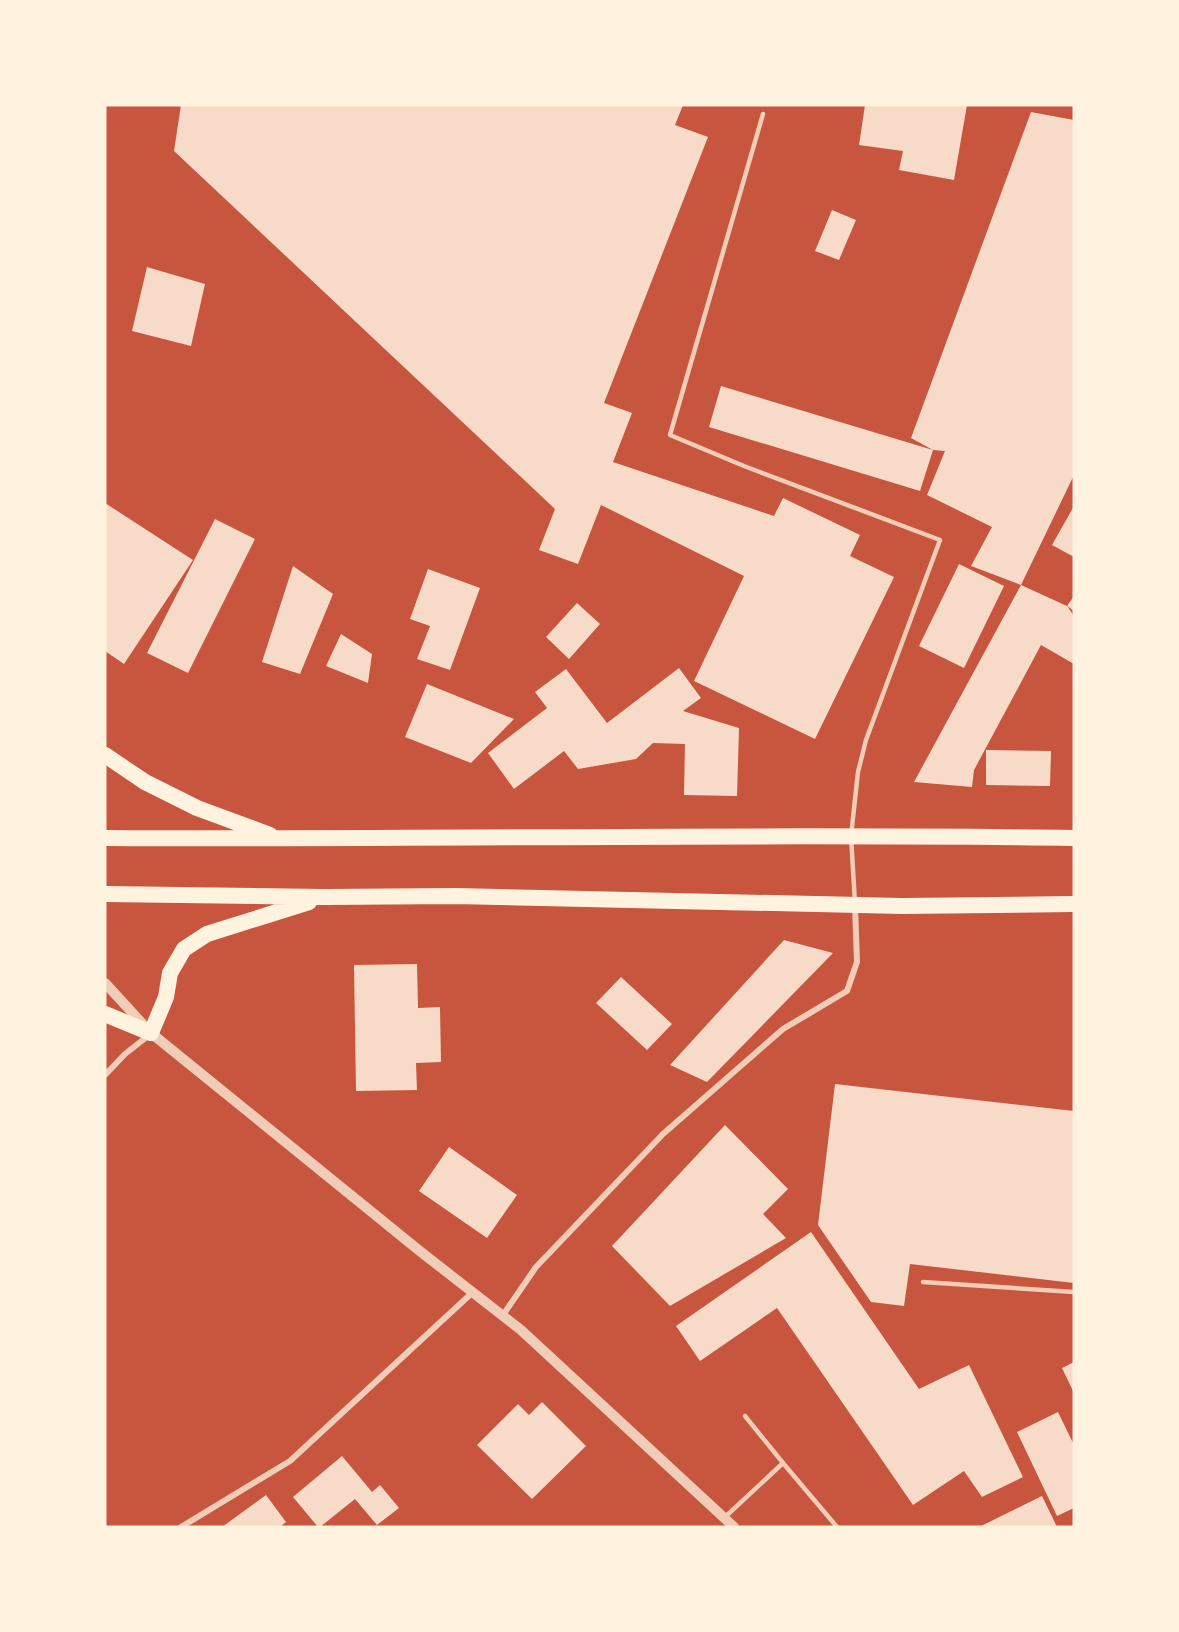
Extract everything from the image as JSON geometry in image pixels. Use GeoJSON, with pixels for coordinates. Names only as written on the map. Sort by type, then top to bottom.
{"type":"FeatureCollection","features":[{"type":"Feature","properties":{"kind":"highway"},"geometry":{"type":"LineString","coordinates":[[105,755],[145,782],[196,808],[282,839]]}},
{"type":"Feature","properties":{"kind":"highway"},"geometry":{"type":"LineString","coordinates":[[105,838],[911,836],[1074,838]]}},
{"type":"Feature","properties":{"kind":"highway"},"geometry":{"type":"LineString","coordinates":[[105,894],[456,896],[855,906],[1074,904]]}},
{"type":"Feature","properties":{"kind":"highway"},"geometry":{"type":"LineString","coordinates":[[105,1014],[151,1033],[166,997],[170,973],[184,949],[207,934],[324,897]]}},
{"type":"Feature","properties":{"kind":"street"},"geometry":{"type":"LineString","coordinates":[[503,1315],[536,1267],[663,1134],[783,1029],[847,991],[857,962],[855,906]]}},
{"type":"Feature","properties":{"kind":"street"},"geometry":{"type":"LineString","coordinates":[[105,982],[151,1033],[530,1337],[734,1527]]}},
{"type":"Feature","properties":{"kind":"street"},"geometry":{"type":"LineString","coordinates":[[105,1076],[125,1054],[151,1033]]}},
{"type":"Feature","properties":{"kind":"street"},"geometry":{"type":"LineString","coordinates":[[181,1527],[290,1461],[473,1292]]}},
{"type":"Feature","properties":{"kind":"lane"},"geometry":{"type":"LineString","coordinates":[[763,114],[670,435],[744,466],[940,540],[866,740],[858,772],[850,836],[855,906]]}},
{"type":"Feature","properties":{"kind":"lane"},"geometry":{"type":"LineString","coordinates":[[923,1282],[1074,1292]]}},
{"type":"Feature","properties":{"kind":"lane"},"geometry":{"type":"LineString","coordinates":[[744,1416],[837,1527]]}},
{"type":"Feature","properties":{"kind":"lane"},"geometry":{"type":"LineString","coordinates":[[724,1518],[783,1463]]}},
{"type":"Feature","properties":{"kind":"building"},"geometry":{"type":"Polygon","coordinates":[[[181,105],[683,105],[675,125],[708,137],[604,403],[632,413],[613,462],[774,516],[783,498],[860,535],[850,556],[894,577],[815,739],[694,681],[744,576],[601,505],[578,564],[539,550],[555,509],[174,151],[181,105]]]}},
{"type":"Feature","properties":{"kind":"building"},"geometry":{"type":"Polygon","coordinates":[[[865,105],[967,105],[954,180],[899,170],[903,151],[859,145],[865,105]]]}},
{"type":"Feature","properties":{"kind":"building"},"geometry":{"type":"Polygon","coordinates":[[[1031,112],[1074,120],[1074,475],[1021,585],[971,566],[992,527],[927,495],[945,451],[933,450],[911,438],[1031,112]]]}},
{"type":"Feature","properties":{"kind":"building"},"geometry":{"type":"Polygon","coordinates":[[[832,210],[856,220],[839,260],[815,251],[832,210]]]}},
{"type":"Feature","properties":{"kind":"building"},"geometry":{"type":"Polygon","coordinates":[[[147,267],[205,284],[191,346],[132,331],[147,267]]]}},
{"type":"Feature","properties":{"kind":"building"},"geometry":{"type":"Polygon","coordinates":[[[721,386],[933,450],[920,491],[709,427],[721,386]]]}},
{"type":"Feature","properties":{"kind":"building"},"geometry":{"type":"Polygon","coordinates":[[[105,503],[193,560],[124,664],[105,651],[105,503]]]}},
{"type":"Feature","properties":{"kind":"building"},"geometry":{"type":"Polygon","coordinates":[[[1074,506],[1074,557],[1052,545],[1074,506]]]}},
{"type":"Feature","properties":{"kind":"building"},"geometry":{"type":"Polygon","coordinates":[[[215,519],[255,539],[188,673],[147,653],[215,519]]]}},
{"type":"Feature","properties":{"kind":"building"},"geometry":{"type":"Polygon","coordinates":[[[959,564],[1004,586],[964,668],[919,646],[959,564]]]}},
{"type":"Feature","properties":{"kind":"building"},"geometry":{"type":"Polygon","coordinates":[[[293,566],[333,594],[300,674],[262,662],[293,566]]]}},
{"type":"Feature","properties":{"kind":"building"},"geometry":{"type":"Polygon","coordinates":[[[428,569],[480,588],[450,670],[417,659],[430,626],[410,619],[428,569]]]}},
{"type":"Feature","properties":{"kind":"building"},"geometry":{"type":"Polygon","coordinates":[[[1021,585],[1067,606],[1074,616],[1074,664],[1041,645],[974,770],[972,787],[914,782],[1021,585]]]}},
{"type":"Feature","properties":{"kind":"building"},"geometry":{"type":"Polygon","coordinates":[[[1074,596],[1074,611],[1067,606],[1074,596]]]}},
{"type":"Feature","properties":{"kind":"building"},"geometry":{"type":"Polygon","coordinates":[[[577,603],[600,624],[569,659],[546,637],[577,603]]]}},
{"type":"Feature","properties":{"kind":"building"},"geometry":{"type":"Polygon","coordinates":[[[341,634],[372,654],[368,683],[326,666],[341,634]]]}},
{"type":"Feature","properties":{"kind":"building"},"geometry":{"type":"Polygon","coordinates":[[[679,668],[701,698],[683,711],[739,728],[737,796],[684,795],[685,744],[653,743],[636,759],[578,769],[564,751],[514,789],[488,753],[547,708],[535,692],[566,669],[607,723],[679,668]]]}},
{"type":"Feature","properties":{"kind":"building"},"geometry":{"type":"Polygon","coordinates":[[[427,684],[514,719],[471,763],[405,737],[427,684]]]}},
{"type":"Feature","properties":{"kind":"building"},"geometry":{"type":"Polygon","coordinates":[[[986,750],[1051,751],[1050,786],[986,785],[986,750]]]}},
{"type":"Feature","properties":{"kind":"building"},"geometry":{"type":"Polygon","coordinates":[[[784,940],[833,953],[707,1082],[670,1065],[784,940]]]}},
{"type":"Feature","properties":{"kind":"building"},"geometry":{"type":"Polygon","coordinates":[[[417,964],[418,1008],[440,1007],[441,1062],[416,1063],[417,1090],[356,1091],[354,965],[417,964]]]}},
{"type":"Feature","properties":{"kind":"building"},"geometry":{"type":"Polygon","coordinates":[[[621,977],[672,1024],[647,1050],[596,1003],[621,977]]]}},
{"type":"Feature","properties":{"kind":"building"},"geometry":{"type":"Polygon","coordinates":[[[835,1084],[1074,1111],[1074,1283],[910,1264],[904,1306],[871,1302],[818,1225],[835,1084]]]}},
{"type":"Feature","properties":{"kind":"building"},"geometry":{"type":"Polygon","coordinates":[[[725,1125],[788,1189],[763,1214],[786,1238],[670,1306],[612,1246],[725,1125]]]}},
{"type":"Feature","properties":{"kind":"building"},"geometry":{"type":"Polygon","coordinates":[[[449,1147],[517,1195],[487,1238],[419,1191],[449,1147]]]}},
{"type":"Feature","properties":{"kind":"building"},"geometry":{"type":"Polygon","coordinates":[[[811,1232],[919,1389],[969,1365],[1023,1477],[982,1497],[964,1471],[913,1505],[777,1308],[700,1361],[676,1326],[811,1232]]]}},
{"type":"Feature","properties":{"kind":"building"},"geometry":{"type":"Polygon","coordinates":[[[1074,1362],[1074,1393],[1062,1368],[1074,1362]]]}},
{"type":"Feature","properties":{"kind":"building"},"geometry":{"type":"Polygon","coordinates":[[[542,1402],[586,1446],[532,1499],[477,1445],[518,1404],[529,1415],[542,1402]]]}},
{"type":"Feature","properties":{"kind":"building"},"geometry":{"type":"Polygon","coordinates":[[[1058,1412],[1074,1445],[1074,1508],[1057,1516],[1017,1432],[1058,1412]]]}},
{"type":"Feature","properties":{"kind":"building"},"geometry":{"type":"Polygon","coordinates":[[[342,1456],[372,1492],[380,1485],[399,1508],[377,1525],[355,1499],[318,1527],[293,1497],[342,1456]]]}},
{"type":"Feature","properties":{"kind":"building"},"geometry":{"type":"Polygon","coordinates":[[[266,1495],[286,1522],[280,1527],[222,1527],[266,1495]]]}},
{"type":"Feature","properties":{"kind":"building"},"geometry":{"type":"Polygon","coordinates":[[[1042,1496],[1057,1527],[979,1527],[1042,1496]]]}}]}
